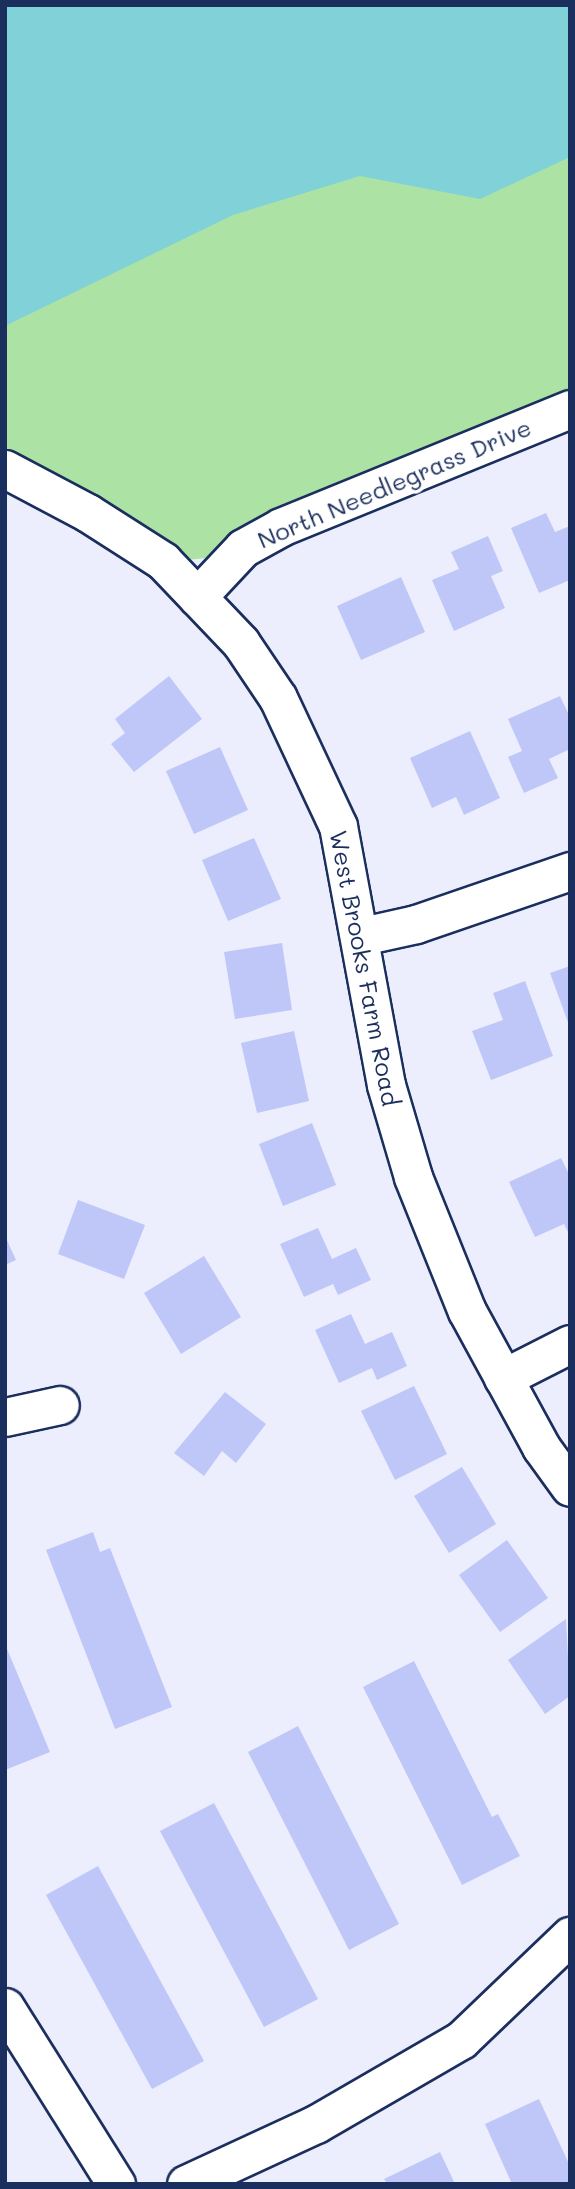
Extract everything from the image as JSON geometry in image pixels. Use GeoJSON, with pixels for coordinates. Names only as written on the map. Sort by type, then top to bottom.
{"type":"FeatureCollection","features":[{"type":"Feature","properties":{"kind":"street","name":"North Needlegrass Drive"},"geometry":{"type":"LineString","coordinates":[[197,597],[243,548],[281,527],[570,410]]}},
{"type":"Feature","properties":{"kind":"street","name":"West Brooks Farm Road"},"geometry":{"type":"LineString","coordinates":[[5,469],[88,513],[163,562],[241,643],[278,698],[312,764],[338,826],[362,936],[386,1086],[413,1177],[467,1311],[541,1447],[570,1487]]}},
{"type":"Feature","properties":{"kind":"street"},"geometry":{"type":"LineString","coordinates":[[362,936],[416,924],[570,871]]}},
{"type":"Feature","properties":{"kind":"street"},"geometry":{"type":"LineString","coordinates":[[503,1378],[570,1344]]}},
{"type":"Feature","properties":{"kind":"street"},"geometry":{"type":"LineString","coordinates":[[5,1417],[61,1405]]}},
{"type":"Feature","properties":{"kind":"street"},"geometry":{"type":"LineString","coordinates":[[186,2184],[316,2124],[461,2040],[570,1936]]}},
{"type":"Feature","properties":{"kind":"street"},"geometry":{"type":"LineString","coordinates":[[5,2007],[116,2184]]}},
{"type":"Feature","properties":{"kind":"green space"},"geometry":{"type":"Polygon","coordinates":[[[5,5],[570,5],[570,389],[265,519],[206,558],[186,560],[161,546],[95,493],[5,455],[5,5]]]}},
{"type":"Feature","properties":{"kind":"water"},"geometry":{"type":"Polygon","coordinates":[[[5,5],[569,5],[570,157],[480,199],[360,176],[233,215],[5,326],[5,5]]]}},
{"type":"Feature","properties":{"kind":"building"},"geometry":{"type":"Polygon","coordinates":[[[546,513],[555,532],[570,526],[570,580],[539,593],[511,528],[546,513]]]}},
{"type":"Feature","properties":{"kind":"building"},"geometry":{"type":"Polygon","coordinates":[[[488,536],[503,571],[491,576],[505,608],[454,631],[432,580],[459,569],[451,552],[488,536]]]}},
{"type":"Feature","properties":{"kind":"building"},"geometry":{"type":"Polygon","coordinates":[[[401,577],[425,632],[361,660],[337,606],[401,577]]]}},
{"type":"Feature","properties":{"kind":"building"},"geometry":{"type":"Polygon","coordinates":[[[169,676],[202,719],[134,772],[111,744],[125,733],[115,719],[169,676]]]}},
{"type":"Feature","properties":{"kind":"building"},"geometry":{"type":"Polygon","coordinates":[[[560,696],[570,717],[570,749],[549,759],[558,778],[524,793],[508,757],[522,751],[508,719],[560,696]]]}},
{"type":"Feature","properties":{"kind":"building"},"geometry":{"type":"Polygon","coordinates":[[[470,731],[500,798],[464,815],[456,797],[432,808],[410,758],[470,731]]]}},
{"type":"Feature","properties":{"kind":"building"},"geometry":{"type":"Polygon","coordinates":[[[220,747],[248,810],[194,834],[166,771],[220,747]]]}},
{"type":"Feature","properties":{"kind":"building"},"geometry":{"type":"Polygon","coordinates":[[[254,838],[281,899],[228,921],[202,860],[254,838]]]}},
{"type":"Feature","properties":{"kind":"building"},"geometry":{"type":"Polygon","coordinates":[[[282,943],[292,1010],[235,1019],[224,952],[282,943]]]}},
{"type":"Feature","properties":{"kind":"building"},"geometry":{"type":"Polygon","coordinates":[[[570,966],[570,1025],[569,1025],[550,973],[570,966]]]}},
{"type":"Feature","properties":{"kind":"building"},"geometry":{"type":"Polygon","coordinates":[[[525,981],[553,1056],[491,1080],[472,1031],[503,1020],[493,993],[525,981]]]}},
{"type":"Feature","properties":{"kind":"building"},"geometry":{"type":"Polygon","coordinates":[[[294,1031],[309,1101],[257,1113],[241,1043],[294,1031]]]}},
{"type":"Feature","properties":{"kind":"building"},"geometry":{"type":"Polygon","coordinates":[[[312,1123],[336,1185],[283,1206],[259,1144],[312,1123]]]}},
{"type":"Feature","properties":{"kind":"building"},"geometry":{"type":"Polygon","coordinates":[[[561,1158],[570,1176],[570,1236],[564,1224],[535,1237],[509,1182],[561,1158]]]}},
{"type":"Feature","properties":{"kind":"building"},"geometry":{"type":"Polygon","coordinates":[[[78,1200],[145,1225],[124,1279],[58,1254],[78,1200]]]}},
{"type":"Feature","properties":{"kind":"building"},"geometry":{"type":"Polygon","coordinates":[[[318,1228],[332,1259],[356,1248],[371,1280],[338,1295],[333,1284],[304,1297],[280,1244],[318,1228]]]}},
{"type":"Feature","properties":{"kind":"building"},"geometry":{"type":"Polygon","coordinates":[[[5,1236],[16,1260],[5,1265],[5,1236]]]}},
{"type":"Feature","properties":{"kind":"building"},"geometry":{"type":"Polygon","coordinates":[[[204,1256],[241,1317],[181,1354],[144,1293],[204,1256]]]}},
{"type":"Feature","properties":{"kind":"building"},"geometry":{"type":"Polygon","coordinates":[[[351,1314],[365,1344],[392,1332],[407,1366],[377,1380],[372,1368],[339,1383],[315,1330],[351,1314]]]}},
{"type":"Feature","properties":{"kind":"building"},"geometry":{"type":"Polygon","coordinates":[[[414,1386],[447,1454],[395,1480],[361,1411],[414,1386]]]}},
{"type":"Feature","properties":{"kind":"building"},"geometry":{"type":"Polygon","coordinates":[[[225,1392],[266,1424],[236,1463],[222,1451],[204,1476],[174,1453],[225,1392]]]}},
{"type":"Feature","properties":{"kind":"building"},"geometry":{"type":"Polygon","coordinates":[[[462,1467],[496,1524],[449,1553],[414,1496],[462,1467]]]}},
{"type":"Feature","properties":{"kind":"building"},"geometry":{"type":"Polygon","coordinates":[[[93,1532],[100,1552],[110,1548],[172,1707],[115,1729],[46,1550],[93,1532]]]}},
{"type":"Feature","properties":{"kind":"building"},"geometry":{"type":"Polygon","coordinates":[[[507,1540],[548,1598],[500,1632],[459,1575],[507,1540]]]}},
{"type":"Feature","properties":{"kind":"building"},"geometry":{"type":"Polygon","coordinates":[[[566,1619],[570,1696],[545,1714],[508,1660],[566,1619]]]}},
{"type":"Feature","properties":{"kind":"building"},"geometry":{"type":"Polygon","coordinates":[[[5,1644],[50,1752],[5,1770],[5,1644]]]}},
{"type":"Feature","properties":{"kind":"building"},"geometry":{"type":"Polygon","coordinates":[[[414,1661],[492,1817],[498,1814],[520,1856],[462,1885],[363,1687],[414,1661]]]}},
{"type":"Feature","properties":{"kind":"building"},"geometry":{"type":"Polygon","coordinates":[[[298,1726],[399,1924],[349,1950],[248,1752],[298,1726]]]}},
{"type":"Feature","properties":{"kind":"building"},"geometry":{"type":"Polygon","coordinates":[[[214,1803],[318,1999],[264,2027],[160,1831],[214,1803]]]}},
{"type":"Feature","properties":{"kind":"building"},"geometry":{"type":"Polygon","coordinates":[[[98,1866],[204,2061],[152,2089],[46,1895],[98,1866]]]}},
{"type":"Feature","properties":{"kind":"building"},"geometry":{"type":"Polygon","coordinates":[[[539,2099],[570,2166],[570,2184],[512,2184],[485,2124],[539,2099]]]}},
{"type":"Feature","properties":{"kind":"building"},"geometry":{"type":"Polygon","coordinates":[[[440,2152],[455,2184],[387,2184],[384,2179],[440,2152]]]}}]}
